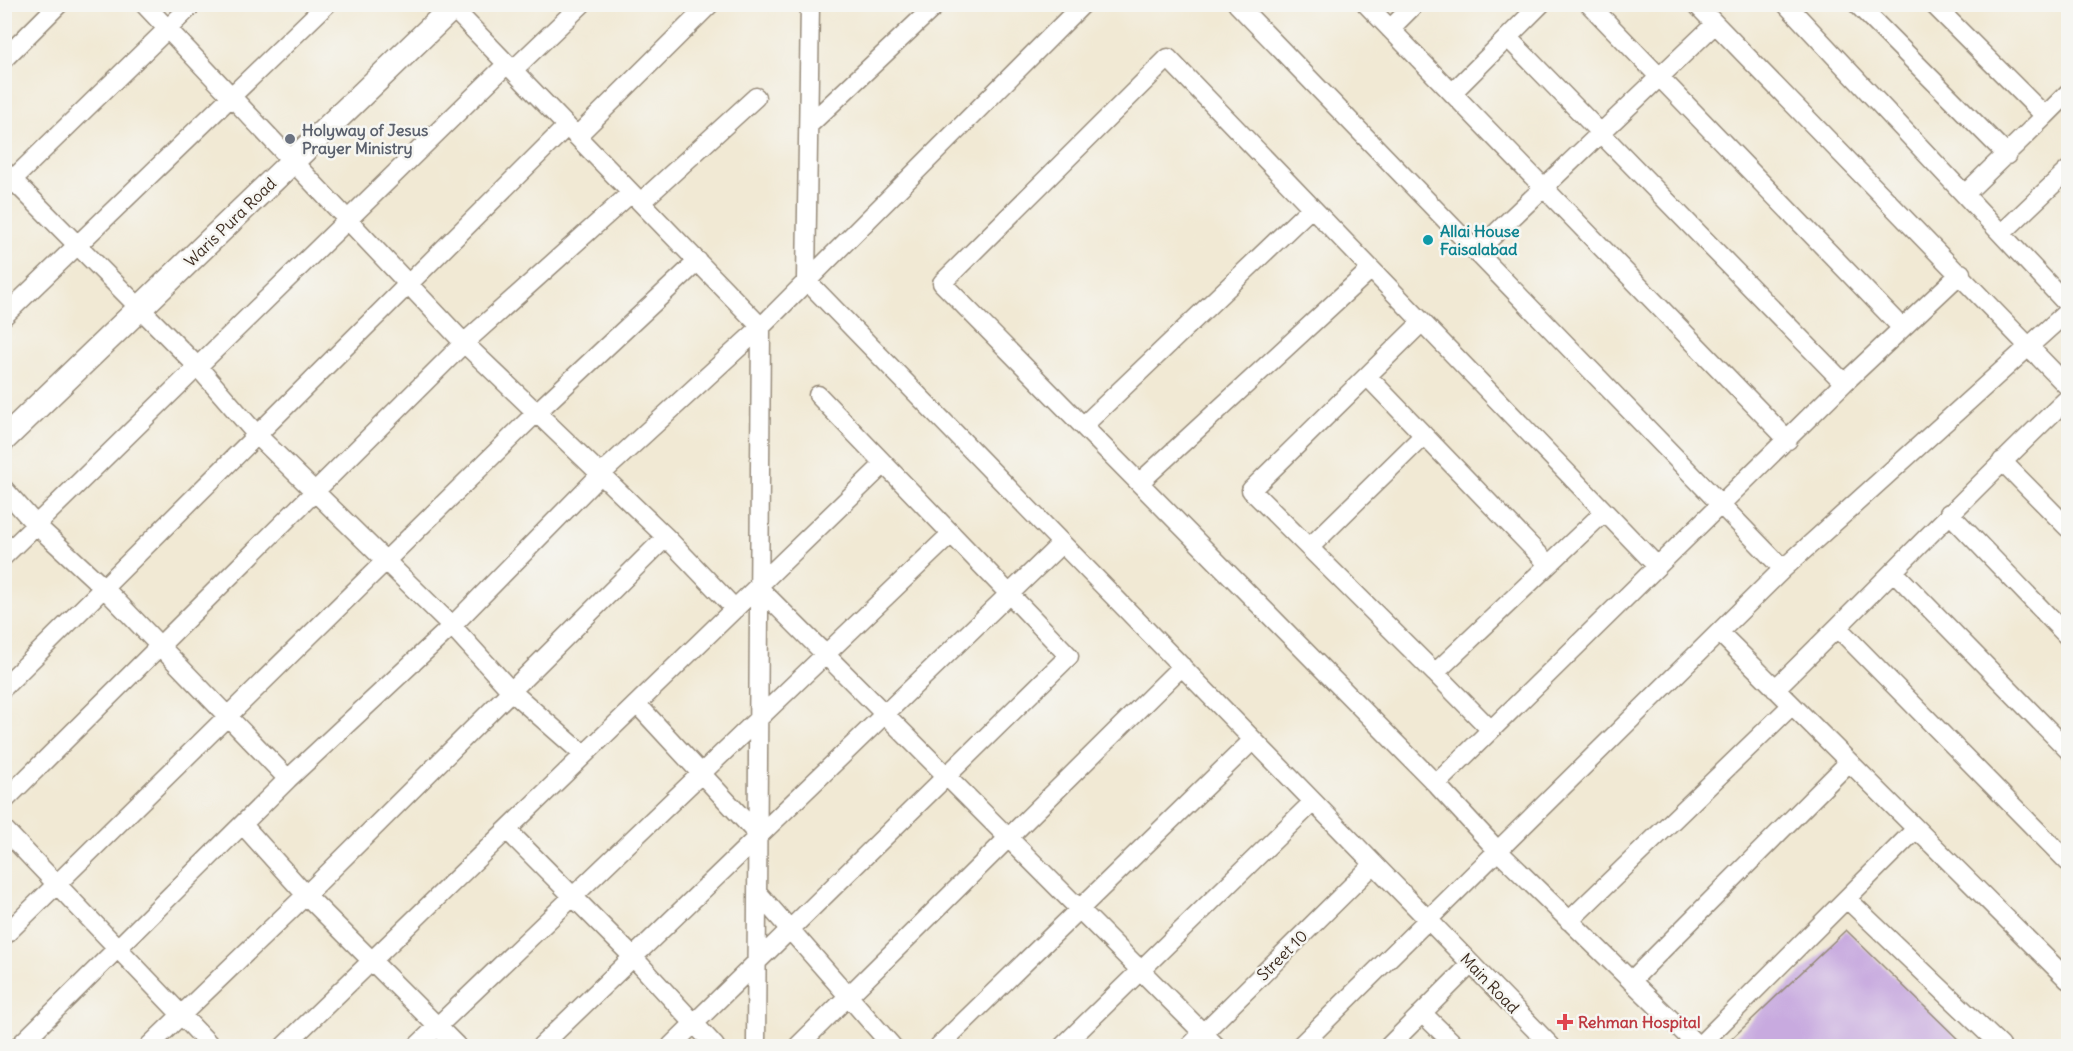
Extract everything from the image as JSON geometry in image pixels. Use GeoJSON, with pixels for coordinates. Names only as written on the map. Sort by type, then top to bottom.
{"type":"FeatureCollection","features":[{"type":"Feature","properties":{"kind":"main road","name":"Waris Pura Road"},"geometry":{"type":"LineString","coordinates":[[4,439],[452,6]]}},
{"type":"Feature","properties":{"kind":"street"},"geometry":{"type":"LineString","coordinates":[[4,59],[59,4]]}},
{"type":"Feature","properties":{"kind":"street"},"geometry":{"type":"LineString","coordinates":[[144,4],[464,343],[666,537],[735,609]]}},
{"type":"Feature","properties":{"kind":"street"},"geometry":{"type":"LineString","coordinates":[[193,4],[7,179],[78,245],[198,367],[257,435],[452,626],[511,691],[584,755]]}},
{"type":"Feature","properties":{"kind":"street"},"geometry":{"type":"LineString","coordinates":[[4,316],[327,4]]}},
{"type":"Feature","properties":{"kind":"street"},"geometry":{"type":"LineString","coordinates":[[4,556],[348,219],[510,67],[582,4]]}},
{"type":"Feature","properties":{"kind":"street"},"geometry":{"type":"LineString","coordinates":[[4,687],[409,284],[710,4]]}},
{"type":"Feature","properties":{"kind":"street"},"geometry":{"type":"LineString","coordinates":[[808,125],[937,4]]}},
{"type":"Feature","properties":{"kind":"street"},"geometry":{"type":"LineString","coordinates":[[19,1047],[288,780],[452,626],[601,474],[761,327],[1083,4]]}},
{"type":"Feature","properties":{"kind":"street"},"geometry":{"type":"LineString","coordinates":[[1236,4],[1783,569]]}},
{"type":"Feature","properties":{"kind":"street"},"geometry":{"type":"LineString","coordinates":[[1366,4],[1788,440]]}},
{"type":"Feature","properties":{"kind":"street"},"geometry":{"type":"LineString","coordinates":[[1390,29],[1415,4]]}},
{"type":"Feature","properties":{"kind":"street"},"geometry":{"type":"LineString","coordinates":[[1452,93],[1541,4]]}},
{"type":"Feature","properties":{"kind":"street"},"geometry":{"type":"LineString","coordinates":[[1589,4],[1902,327]]}},
{"type":"Feature","properties":{"kind":"street"},"geometry":{"type":"LineString","coordinates":[[1696,4],[2030,345],[2068,387]]}},
{"type":"Feature","properties":{"kind":"street"},"geometry":{"type":"LineString","coordinates":[[1786,4],[2068,305]]}},
{"type":"Feature","properties":{"kind":"street"},"geometry":{"type":"LineString","coordinates":[[1857,4],[2007,155]]}},
{"type":"Feature","properties":{"kind":"street"},"geometry":{"type":"LineString","coordinates":[[1935,5],[2045,116]]}},
{"type":"Feature","properties":{"kind":"street"},"geometry":{"type":"LineString","coordinates":[[452,6],[761,327],[756,1047]]}},
{"type":"Feature","properties":{"kind":"street"},"geometry":{"type":"LineString","coordinates":[[806,280],[812,7]]}},
{"type":"Feature","properties":{"kind":"street"},"geometry":{"type":"LineString","coordinates":[[1476,252],[1715,24]]}},
{"type":"Feature","properties":{"kind":"street"},"geometry":{"type":"LineString","coordinates":[[1508,38],[1844,383]]}},
{"type":"Feature","properties":{"kind":"street"},"geometry":{"type":"LineString","coordinates":[[1656,566],[1168,58],[942,282],[1436,784],[1498,851],[1698,1047],[1916,829]]}},
{"type":"Feature","properties":{"kind":"street"},"geometry":{"type":"LineString","coordinates":[[1965,194],[2068,93]]}},
{"type":"Feature","properties":{"kind":"street"},"geometry":{"type":"LineString","coordinates":[[4,801],[464,343],[756,97]]}},
{"type":"Feature","properties":{"kind":"street"},"geometry":{"type":"LineString","coordinates":[[2002,233],[2068,171]]}},
{"type":"Feature","properties":{"kind":"street"},"geometry":{"type":"LineString","coordinates":[[1083,426],[1311,208]]}},
{"type":"Feature","properties":{"kind":"street"},"geometry":{"type":"LineString","coordinates":[[4,936],[537,411],[698,261]]}},
{"type":"Feature","properties":{"kind":"street"},"geometry":{"type":"LineString","coordinates":[[1139,483],[1370,270]]}},
{"type":"Feature","properties":{"kind":"street"},"geometry":{"type":"LineString","coordinates":[[1436,784],[1656,566],[1960,273]]}},
{"type":"Feature","properties":{"kind":"street","name":"Main Road"},"geometry":{"type":"LineString","coordinates":[[806,280],[1551,1047]]}},
{"type":"Feature","properties":{"kind":"street"},"geometry":{"type":"LineString","coordinates":[[1300,1047],[1783,569],[2068,312]]}},
{"type":"Feature","properties":{"kind":"street"},"geometry":{"type":"LineString","coordinates":[[1421,323],[1251,490],[1311,546],[1491,730]]}},
{"type":"Feature","properties":{"kind":"street"},"geometry":{"type":"LineString","coordinates":[[1366,376],[1548,564]]}},
{"type":"Feature","properties":{"kind":"street"},"geometry":{"type":"LineString","coordinates":[[671,1047],[1069,656],[818,395]]}},
{"type":"Feature","properties":{"kind":"street"},"geometry":{"type":"LineString","coordinates":[[1775,689],[1894,572],[1949,513],[2068,398]]}},
{"type":"Feature","properties":{"kind":"street"},"geometry":{"type":"LineString","coordinates":[[1311,546],[1424,435]]}},
{"type":"Feature","properties":{"kind":"street"},"geometry":{"type":"LineString","coordinates":[[2002,462],[2068,528]]}},
{"type":"Feature","properties":{"kind":"street"},"geometry":{"type":"LineString","coordinates":[[284,1047],[884,464]]}},
{"type":"Feature","properties":{"kind":"street"},"geometry":{"type":"LineString","coordinates":[[4,489],[36,525],[104,588],[226,718],[288,780]]}},
{"type":"Feature","properties":{"kind":"street"},"geometry":{"type":"LineString","coordinates":[[1435,673],[1603,513]]}},
{"type":"Feature","properties":{"kind":"street"},"geometry":{"type":"LineString","coordinates":[[1949,513],[2068,637]]}},
{"type":"Feature","properties":{"kind":"street"},"geometry":{"type":"LineString","coordinates":[[417,1047],[951,534]]}},
{"type":"Feature","properties":{"kind":"street"},"geometry":{"type":"LineString","coordinates":[[149,1047],[306,895],[666,537]]}},
{"type":"Feature","properties":{"kind":"street"},"geometry":{"type":"LineString","coordinates":[[541,1047],[1062,543]]}},
{"type":"Feature","properties":{"kind":"street"},"geometry":{"type":"LineString","coordinates":[[1894,572],[2068,750]]}},
{"type":"Feature","properties":{"kind":"street"},"geometry":{"type":"LineString","coordinates":[[760,586],[1080,909],[1140,971],[1203,1042]]}},
{"type":"Feature","properties":{"kind":"street"},"geometry":{"type":"LineString","coordinates":[[1838,628],[2068,862]]}},
{"type":"Feature","properties":{"kind":"street"},"geometry":{"type":"LineString","coordinates":[[1720,633],[1848,763],[2066,973]]}},
{"type":"Feature","properties":{"kind":"street"},"geometry":{"type":"LineString","coordinates":[[798,1047],[1182,666]]}},
{"type":"Feature","properties":{"kind":"street"},"geometry":{"type":"LineString","coordinates":[[637,704],[759,836]]}},
{"type":"Feature","properties":{"kind":"street"},"geometry":{"type":"LineString","coordinates":[[1569,921],[1791,706]]}},
{"type":"Feature","properties":{"kind":"street"},"geometry":{"type":"LineString","coordinates":[[939,1047],[1253,740]]}},
{"type":"Feature","properties":{"kind":"street"},"geometry":{"type":"LineString","coordinates":[[1631,981],[1848,763]]}},
{"type":"Feature","properties":{"kind":"street"},"geometry":{"type":"LineString","coordinates":[[1064,1047],[1313,802]]}},
{"type":"Feature","properties":{"kind":"street"},"geometry":{"type":"LineString","coordinates":[[243,825],[306,895],[457,1047]]}},
{"type":"Feature","properties":{"kind":"street"},"geometry":{"type":"LineString","coordinates":[[4,829],[211,1047]]}},
{"type":"Feature","properties":{"kind":"street"},"geometry":{"type":"LineString","coordinates":[[507,830],[633,957],[715,1047]]}},
{"type":"Feature","properties":{"kind":"street","name":"Street 10"},"geometry":{"type":"LineString","coordinates":[[1203,1042],[1374,864]]}},
{"type":"Feature","properties":{"kind":"street"},"geometry":{"type":"LineString","coordinates":[[758,893],[892,1047]]}},
{"type":"Feature","properties":{"kind":"street"},"geometry":{"type":"LineString","coordinates":[[1847,899],[2001,1047]]}},
{"type":"Feature","properties":{"kind":"street"},"geometry":{"type":"LineString","coordinates":[[1389,1047],[1471,964]]}},
{"type":"Feature","properties":{"kind":"street"},"geometry":{"type":"LineString","coordinates":[[1422,1013],[1456,1047]]}},
{"type":"Feature","properties":{"kind":"building"},"geometry":{"type":"Polygon","coordinates":[[[1846,930],[1966,1047],[1723,1047],[1846,930]]]}},
{"type":"Feature","properties":{"kind":"place","name":"Holyway of Jesus Prayer Ministry"},"geometry":{"type":"Point","coordinates":[290,139]}},
{"type":"Feature","properties":{"kind":"place","name":"Allai House Faisalabad"},"geometry":{"type":"Point","coordinates":[1428,240]}},
{"type":"Feature","properties":{"kind":"place","name":"Rehman Hospital"},"geometry":{"type":"Point","coordinates":[1565,1022]}}]}
